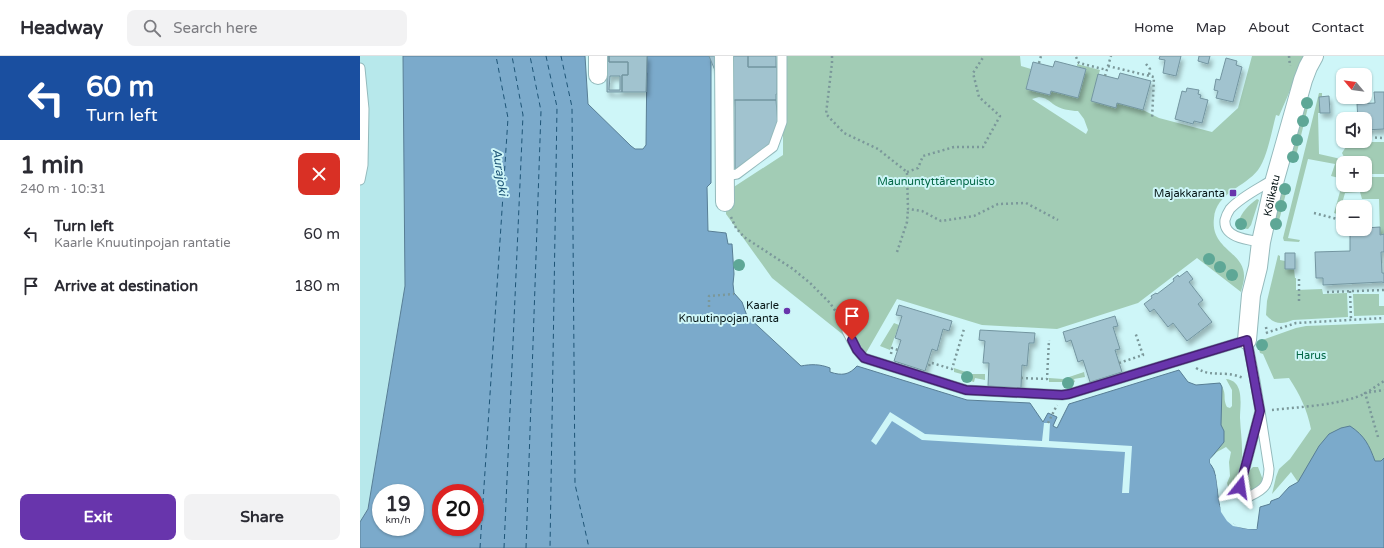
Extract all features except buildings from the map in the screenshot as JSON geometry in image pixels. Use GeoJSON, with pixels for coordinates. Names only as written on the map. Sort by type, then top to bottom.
{"type":"FeatureCollection","features":[{"type":"Feature","properties":{"kind":"street"},"geometry":{"type":"LineString","coordinates":[[598,56],[598,75]]}},
{"type":"Feature","properties":{"kind":"street"},"geometry":{"type":"LineString","coordinates":[[724,56],[725,202]]}},
{"type":"Feature","properties":{"kind":"street","name":"Kölikatu"},"geometry":{"type":"LineString","coordinates":[[1247,340],[1251,296],[1275,179],[1303,80],[1314,56]]}},
{"type":"Feature","properties":{"kind":"lane"},"geometry":{"type":"LineString","coordinates":[[725,176],[737,174],[773,147],[782,122],[782,56]]}},
{"type":"Feature","properties":{"kind":"lane"},"geometry":{"type":"LineString","coordinates":[[360,68],[364,109],[363,165],[360,180]]}},
{"type":"Feature","properties":{"kind":"lane"},"geometry":{"type":"LineString","coordinates":[[1261,242],[1242,239],[1234,235],[1225,222],[1227,213],[1237,203],[1275,179]]}},
{"type":"Feature","properties":{"kind":"lane"},"geometry":{"type":"LineString","coordinates":[[847,331],[857,350],[864,358],[966,390],[1062,395],[1247,340],[1255,381],[1260,411],[1269,469],[1267,484],[1262,490],[1250,496],[1240,491],[1240,487],[1260,411]]}},
{"type":"Feature","properties":{"kind":"path"},"geometry":{"type":"LineString","coordinates":[[832,56],[826,114],[844,133],[878,149],[907,172]]}},
{"type":"Feature","properties":{"kind":"path"},"geometry":{"type":"LineString","coordinates":[[907,172],[918,168],[923,156],[954,147],[983,147],[1000,116],[979,97],[973,72],[984,56]]}},
{"type":"Feature","properties":{"kind":"path"},"geometry":{"type":"LineString","coordinates":[[1039,63],[1041,56]]}},
{"type":"Feature","properties":{"kind":"path"},"geometry":{"type":"LineString","coordinates":[[1105,76],[1111,56]]}},
{"type":"Feature","properties":{"kind":"path"},"geometry":{"type":"LineString","coordinates":[[1289,56],[1290,67]]}},
{"type":"Feature","properties":{"kind":"path"},"geometry":{"type":"LineString","coordinates":[[1076,57],[1079,62],[1107,70]]}},
{"type":"Feature","properties":{"kind":"path"},"geometry":{"type":"LineString","coordinates":[[1146,64],[1150,69],[1149,75]]}},
{"type":"Feature","properties":{"kind":"path"},"geometry":{"type":"LineString","coordinates":[[1108,66],[1154,77],[1152,119]]}},
{"type":"Feature","properties":{"kind":"path"},"geometry":{"type":"LineString","coordinates":[[1372,137],[1384,138]]}},
{"type":"Feature","properties":{"kind":"path"},"geometry":{"type":"LineString","coordinates":[[898,252],[907,222],[907,172]]}},
{"type":"Feature","properties":{"kind":"path"},"geometry":{"type":"LineString","coordinates":[[725,202],[739,232],[810,283],[830,303],[847,331]]}},
{"type":"Feature","properties":{"kind":"path"},"geometry":{"type":"LineString","coordinates":[[908,209],[922,211],[941,221],[974,216],[998,204],[1026,203],[1058,220]]}},
{"type":"Feature","properties":{"kind":"path"},"geometry":{"type":"LineString","coordinates":[[1314,213],[1336,219]]}},
{"type":"Feature","properties":{"kind":"path"},"geometry":{"type":"LineString","coordinates":[[1299,278],[1299,301]]}},
{"type":"Feature","properties":{"kind":"path"},"geometry":{"type":"LineString","coordinates":[[1327,292],[1384,290]]}},
{"type":"Feature","properties":{"kind":"path"},"geometry":{"type":"LineString","coordinates":[[1350,291],[1351,320]]}},
{"type":"Feature","properties":{"kind":"path"},"geometry":{"type":"LineString","coordinates":[[709,307],[709,296],[734,294]]}},
{"type":"Feature","properties":{"kind":"path"},"geometry":{"type":"LineString","coordinates":[[1247,340],[1296,323],[1384,318]]}},
{"type":"Feature","properties":{"kind":"path"},"geometry":{"type":"LineString","coordinates":[[1264,321],[1267,333]]}},
{"type":"Feature","properties":{"kind":"path"},"geometry":{"type":"LineString","coordinates":[[930,363],[952,369],[964,329]]}},
{"type":"Feature","properties":{"kind":"path"},"geometry":{"type":"LineString","coordinates":[[1119,363],[1143,355],[1135,332]]}},
{"type":"Feature","properties":{"kind":"path"},"geometry":{"type":"LineString","coordinates":[[1021,378],[1047,379],[1049,340]]}},
{"type":"Feature","properties":{"kind":"path"},"geometry":{"type":"LineString","coordinates":[[889,360],[892,348],[898,350]]}},
{"type":"Feature","properties":{"kind":"path"},"geometry":{"type":"LineString","coordinates":[[1191,365],[1210,374],[1229,374],[1255,381]]}},
{"type":"Feature","properties":{"kind":"path"},"geometry":{"type":"LineString","coordinates":[[1365,393],[1384,381]]}},
{"type":"Feature","properties":{"kind":"path"},"geometry":{"type":"LineString","coordinates":[[1260,411],[1340,401],[1365,393],[1384,390]]}},
{"type":"Feature","properties":{"kind":"path"},"geometry":{"type":"LineString","coordinates":[[1365,393],[1378,437]]}},
{"type":"Feature","properties":{"kind":"path"},"geometry":{"type":"LineString","coordinates":[[1048,423],[1056,406]]}},
{"type":"Feature","properties":{"kind":"shaded area"},"geometry":{"type":"Polygon","coordinates":[[[360,56],[403,56],[405,286],[368,509],[360,522],[360,56]]]}},
{"type":"Feature","properties":{"kind":"green space","name":"Maununtyttärenpuisto"},"geometry":{"type":"Polygon","coordinates":[[[783,56],[1020,56],[1021,66],[1031,69],[1026,89],[1050,95],[1051,91],[1078,98],[1086,69],[1077,66],[1077,64],[1100,70],[1091,101],[1115,107],[1117,103],[1143,110],[1159,118],[1212,132],[1238,108],[1252,56],[1305,56],[1279,116],[1276,115],[1269,144],[1261,165],[1252,176],[1225,196],[1216,209],[1214,229],[1217,237],[1234,255],[1243,268],[1244,279],[1241,292],[1197,258],[1138,303],[1057,329],[982,325],[897,299],[866,353],[772,278],[726,214],[726,192],[783,155],[783,56]],[[1039,97],[1032,99],[1086,134],[1088,130],[1084,119],[1078,111],[1068,110],[1056,106],[1047,99],[1039,97]]]}},
{"type":"Feature","properties":{"kind":"green space"},"geometry":{"type":"Polygon","coordinates":[[[1319,93],[1322,93],[1322,97],[1319,97],[1320,113],[1318,113],[1319,154],[1336,158],[1336,177],[1331,176],[1335,164],[1308,159],[1288,238],[1300,240],[1299,242],[1284,241],[1283,238],[1319,93]]]}},
{"type":"Feature","properties":{"kind":"green space"},"geometry":{"type":"Polygon","coordinates":[[[1306,98],[1310,99],[1295,160],[1290,159],[1306,98]]]}},
{"type":"Feature","properties":{"kind":"green space"},"geometry":{"type":"Polygon","coordinates":[[[1372,142],[1384,142],[1384,174],[1372,174],[1372,156],[1344,156],[1342,153],[1345,148],[1372,148],[1372,142]]]}},
{"type":"Feature","properties":{"kind":"green space"},"geometry":{"type":"Polygon","coordinates":[[[1372,177],[1384,177],[1384,234],[1380,235],[1379,199],[1362,199],[1360,192],[1372,192],[1372,177]]]}},
{"type":"Feature","properties":{"kind":"green space"},"geometry":{"type":"Polygon","coordinates":[[[1284,184],[1288,185],[1277,229],[1273,227],[1284,184]]]}},
{"type":"Feature","properties":{"kind":"green space"},"geometry":{"type":"Polygon","coordinates":[[[1340,192],[1360,192],[1345,193],[1343,200],[1338,200],[1340,192]]]}},
{"type":"Feature","properties":{"kind":"green space"},"geometry":{"type":"Polygon","coordinates":[[[1257,199],[1259,200],[1251,225],[1248,229],[1242,228],[1238,223],[1241,215],[1257,199]]]}},
{"type":"Feature","properties":{"kind":"green space"},"geometry":{"type":"Polygon","coordinates":[[[1278,255],[1280,256],[1280,260],[1285,261],[1286,269],[1294,269],[1296,290],[1322,289],[1323,294],[1347,293],[1348,317],[1293,320],[1285,323],[1278,323],[1269,318],[1266,315],[1267,301],[1278,255]]]}},
{"type":"Feature","properties":{"kind":"green space"},"geometry":{"type":"Polygon","coordinates":[[[1353,294],[1379,294],[1379,306],[1384,306],[1384,315],[1354,316],[1353,294]]]}},
{"type":"Feature","properties":{"kind":"green space"},"geometry":{"type":"Polygon","coordinates":[[[894,323],[899,325],[890,350],[880,346],[894,323]]]}},
{"type":"Feature","properties":{"kind":"green space","name":"Harus"},"geometry":{"type":"Polygon","coordinates":[[[1384,323],[1384,485],[1304,491],[1291,472],[1272,494],[1279,469],[1290,459],[1311,429],[1300,396],[1293,384],[1289,378],[1274,379],[1263,354],[1260,353],[1257,342],[1296,328],[1306,326],[1384,323]]]}},
{"type":"Feature","properties":{"kind":"green space"},"geometry":{"type":"Polygon","coordinates":[[[954,368],[972,374],[985,374],[985,380],[975,378],[974,382],[964,379],[965,375],[954,372],[954,368]]]}},
{"type":"Feature","properties":{"kind":"green space"},"geometry":{"type":"Polygon","coordinates":[[[1084,372],[1085,377],[1074,379],[1075,382],[1066,385],[1065,382],[1049,382],[1049,378],[1063,379],[1084,372]]]}},
{"type":"Feature","properties":{"kind":"green space"},"geometry":{"type":"Polygon","coordinates":[[[1226,379],[1236,384],[1239,389],[1241,400],[1241,465],[1235,483],[1229,490],[1227,483],[1230,476],[1229,462],[1231,452],[1226,447],[1217,452],[1210,459],[1205,385],[1220,383],[1224,390],[1227,407],[1230,408],[1232,406],[1232,390],[1226,379]]]}},
{"type":"Feature","properties":{"kind":"green space"},"geometry":{"type":"Polygon","coordinates":[[[1253,467],[1258,467],[1263,480],[1261,487],[1254,490],[1249,490],[1245,485],[1245,482],[1248,473],[1253,467]]]}},
{"type":"Feature","properties":{"kind":"water","name":"Aurajoki"},"geometry":{"type":"Polygon","coordinates":[[[403,56],[585,56],[588,104],[631,146],[635,149],[643,149],[646,145],[647,56],[711,56],[711,183],[707,187],[708,231],[726,233],[728,244],[732,244],[734,293],[742,302],[747,316],[801,366],[823,366],[830,368],[830,372],[845,374],[857,366],[967,400],[1030,403],[1043,422],[1048,413],[1057,417],[1053,426],[1057,428],[1069,404],[1179,370],[1188,382],[1196,385],[1220,383],[1222,387],[1221,425],[1224,431],[1224,442],[1210,459],[1210,463],[1216,476],[1218,498],[1222,512],[1226,518],[1233,524],[1240,527],[1257,529],[1260,507],[1270,504],[1271,501],[1279,498],[1289,487],[1298,482],[1319,446],[1329,434],[1341,428],[1350,426],[1366,441],[1375,461],[1381,461],[1384,458],[1384,548],[360,548],[360,522],[368,509],[372,485],[372,536],[424,536],[424,484],[372,484],[405,286],[403,56]]]}},
{"type":"Feature","properties":{"kind":"pier"},"geometry":{"type":"Polygon","coordinates":[[[890,412],[925,434],[1042,441],[1044,423],[1050,423],[1049,441],[1132,446],[1129,493],[1122,493],[1125,452],[922,440],[892,421],[876,445],[871,441],[890,412]]]}},
{"type":"Feature","properties":{"kind":"pier"},"geometry":{"type":"Polygon","coordinates":[[[1220,450],[1212,462],[1217,469],[1223,511],[1234,524],[1248,527],[1255,526],[1257,529],[1233,526],[1227,521],[1221,512],[1215,469],[1210,463],[1210,459],[1220,450]]]}},
{"type":"Feature","properties":{"kind":"ferry route"},"geometry":{"type":"LineString","coordinates":[[480,548],[508,118],[496,56]]}},
{"type":"Feature","properties":{"kind":"ferry route"},"geometry":{"type":"LineString","coordinates":[[504,548],[523,115],[512,56]]}},
{"type":"Feature","properties":{"kind":"ferry route"},"geometry":{"type":"LineString","coordinates":[[526,548],[541,111],[530,56]]}},
{"type":"Feature","properties":{"kind":"ferry route"},"geometry":{"type":"LineString","coordinates":[[546,56],[557,107],[550,548]]}},
{"type":"Feature","properties":{"kind":"ferry route"},"geometry":{"type":"LineString","coordinates":[[561,56],[572,107],[575,484],[589,548]]}},
{"type":"Feature","properties":{"kind":"place","name":"Majakkaranta"},"geometry":{"type":"Point","coordinates":[1233,193]}},
{"type":"Feature","properties":{"kind":"place","name":"Kaarle Knuutinpojan ranta"},"geometry":{"type":"Point","coordinates":[787,311]}},
{"type":"Feature","properties":{"kind":"route"},"geometry":{"type":"LineString","coordinates":[[852,340],[857,350],[864,358],[966,390],[1062,395],[1247,340],[1260,411],[1240,487]]}}]}
